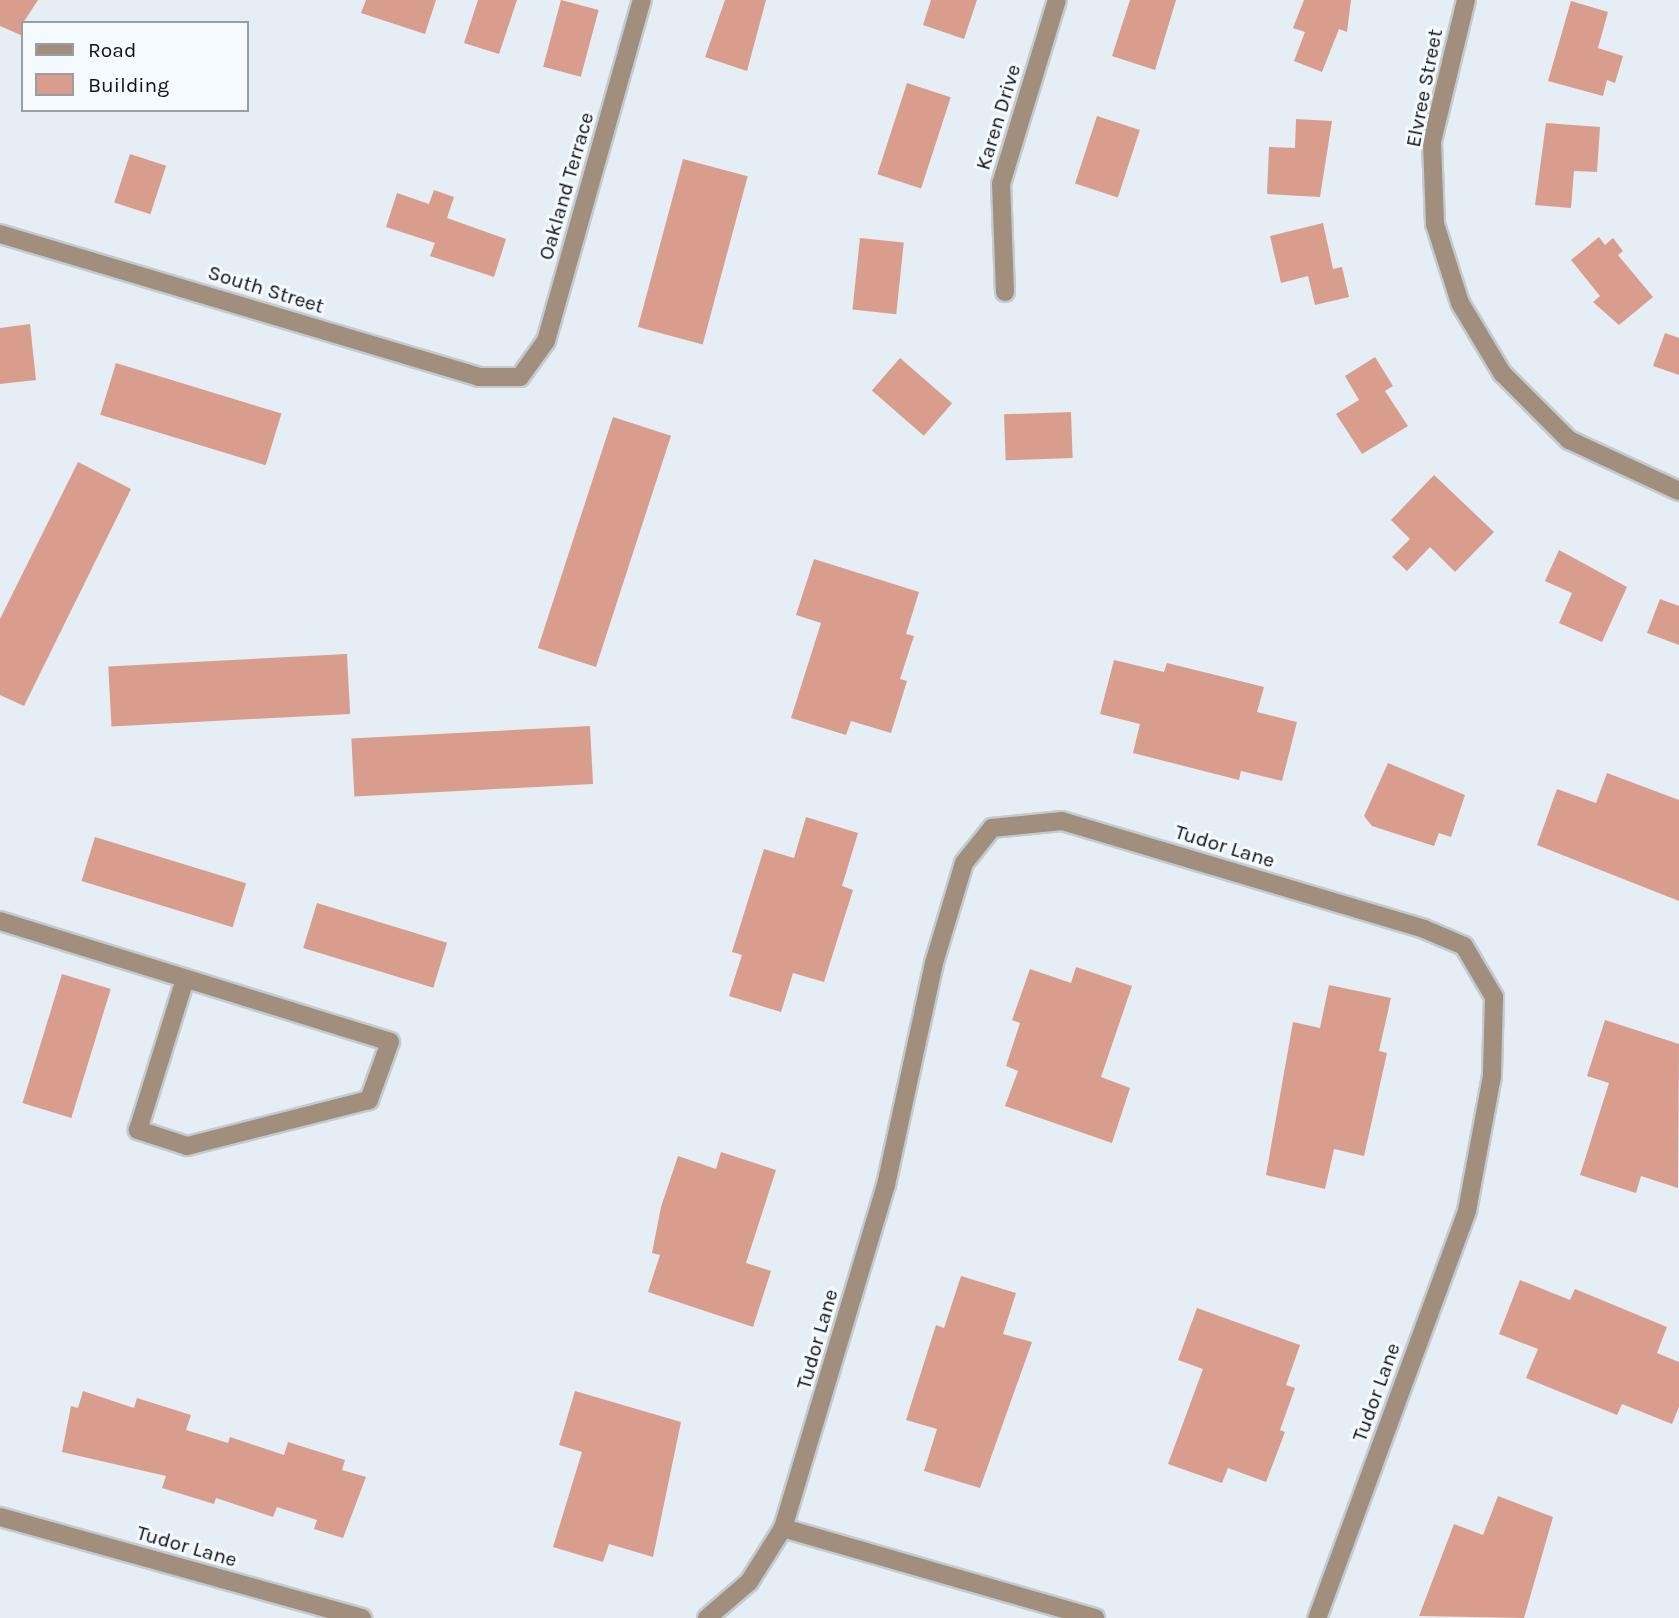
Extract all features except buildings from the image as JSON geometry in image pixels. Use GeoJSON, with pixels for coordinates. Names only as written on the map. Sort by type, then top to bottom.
{"type":"FeatureCollection","features":[{"type":"Feature","properties":{"kind":"street","name":"Oakland Terrace"},"geometry":{"type":"LineString","coordinates":[[520,377],[546,341],[642,0]]}},
{"type":"Feature","properties":{"kind":"street","name":"Karen Drive"},"geometry":{"type":"LineString","coordinates":[[1005,292],[1001,184],[1057,0]]}},
{"type":"Feature","properties":{"kind":"street","name":"Elvree Street"},"geometry":{"type":"LineString","coordinates":[[1466,0],[1433,142],[1435,224],[1460,303],[1502,373],[1569,440],[1679,491]]}},
{"type":"Feature","properties":{"kind":"street","name":"South Street"},"geometry":{"type":"LineString","coordinates":[[0,234],[479,377],[520,377]]}},
{"type":"Feature","properties":{"kind":"street","name":"Tudor Lane"},"geometry":{"type":"LineString","coordinates":[[707,1618],[750,1583],[783,1528],[886,1185],[934,963],[964,863],[992,828],[1062,821],[1424,929],[1464,946],[1494,997],[1492,1076],[1467,1211],[1317,1618]]}},
{"type":"Feature","properties":{"kind":"street"},"geometry":{"type":"LineString","coordinates":[[0,921],[32,932],[185,978],[390,1042],[369,1100],[187,1146],[138,1130],[185,978]]}},
{"type":"Feature","properties":{"kind":"street","name":"Tudor Lane"},"geometry":{"type":"LineString","coordinates":[[0,1517],[362,1618]]}},
{"type":"Feature","properties":{"kind":"street"},"geometry":{"type":"LineString","coordinates":[[783,1528],[1095,1618]]}}]}
